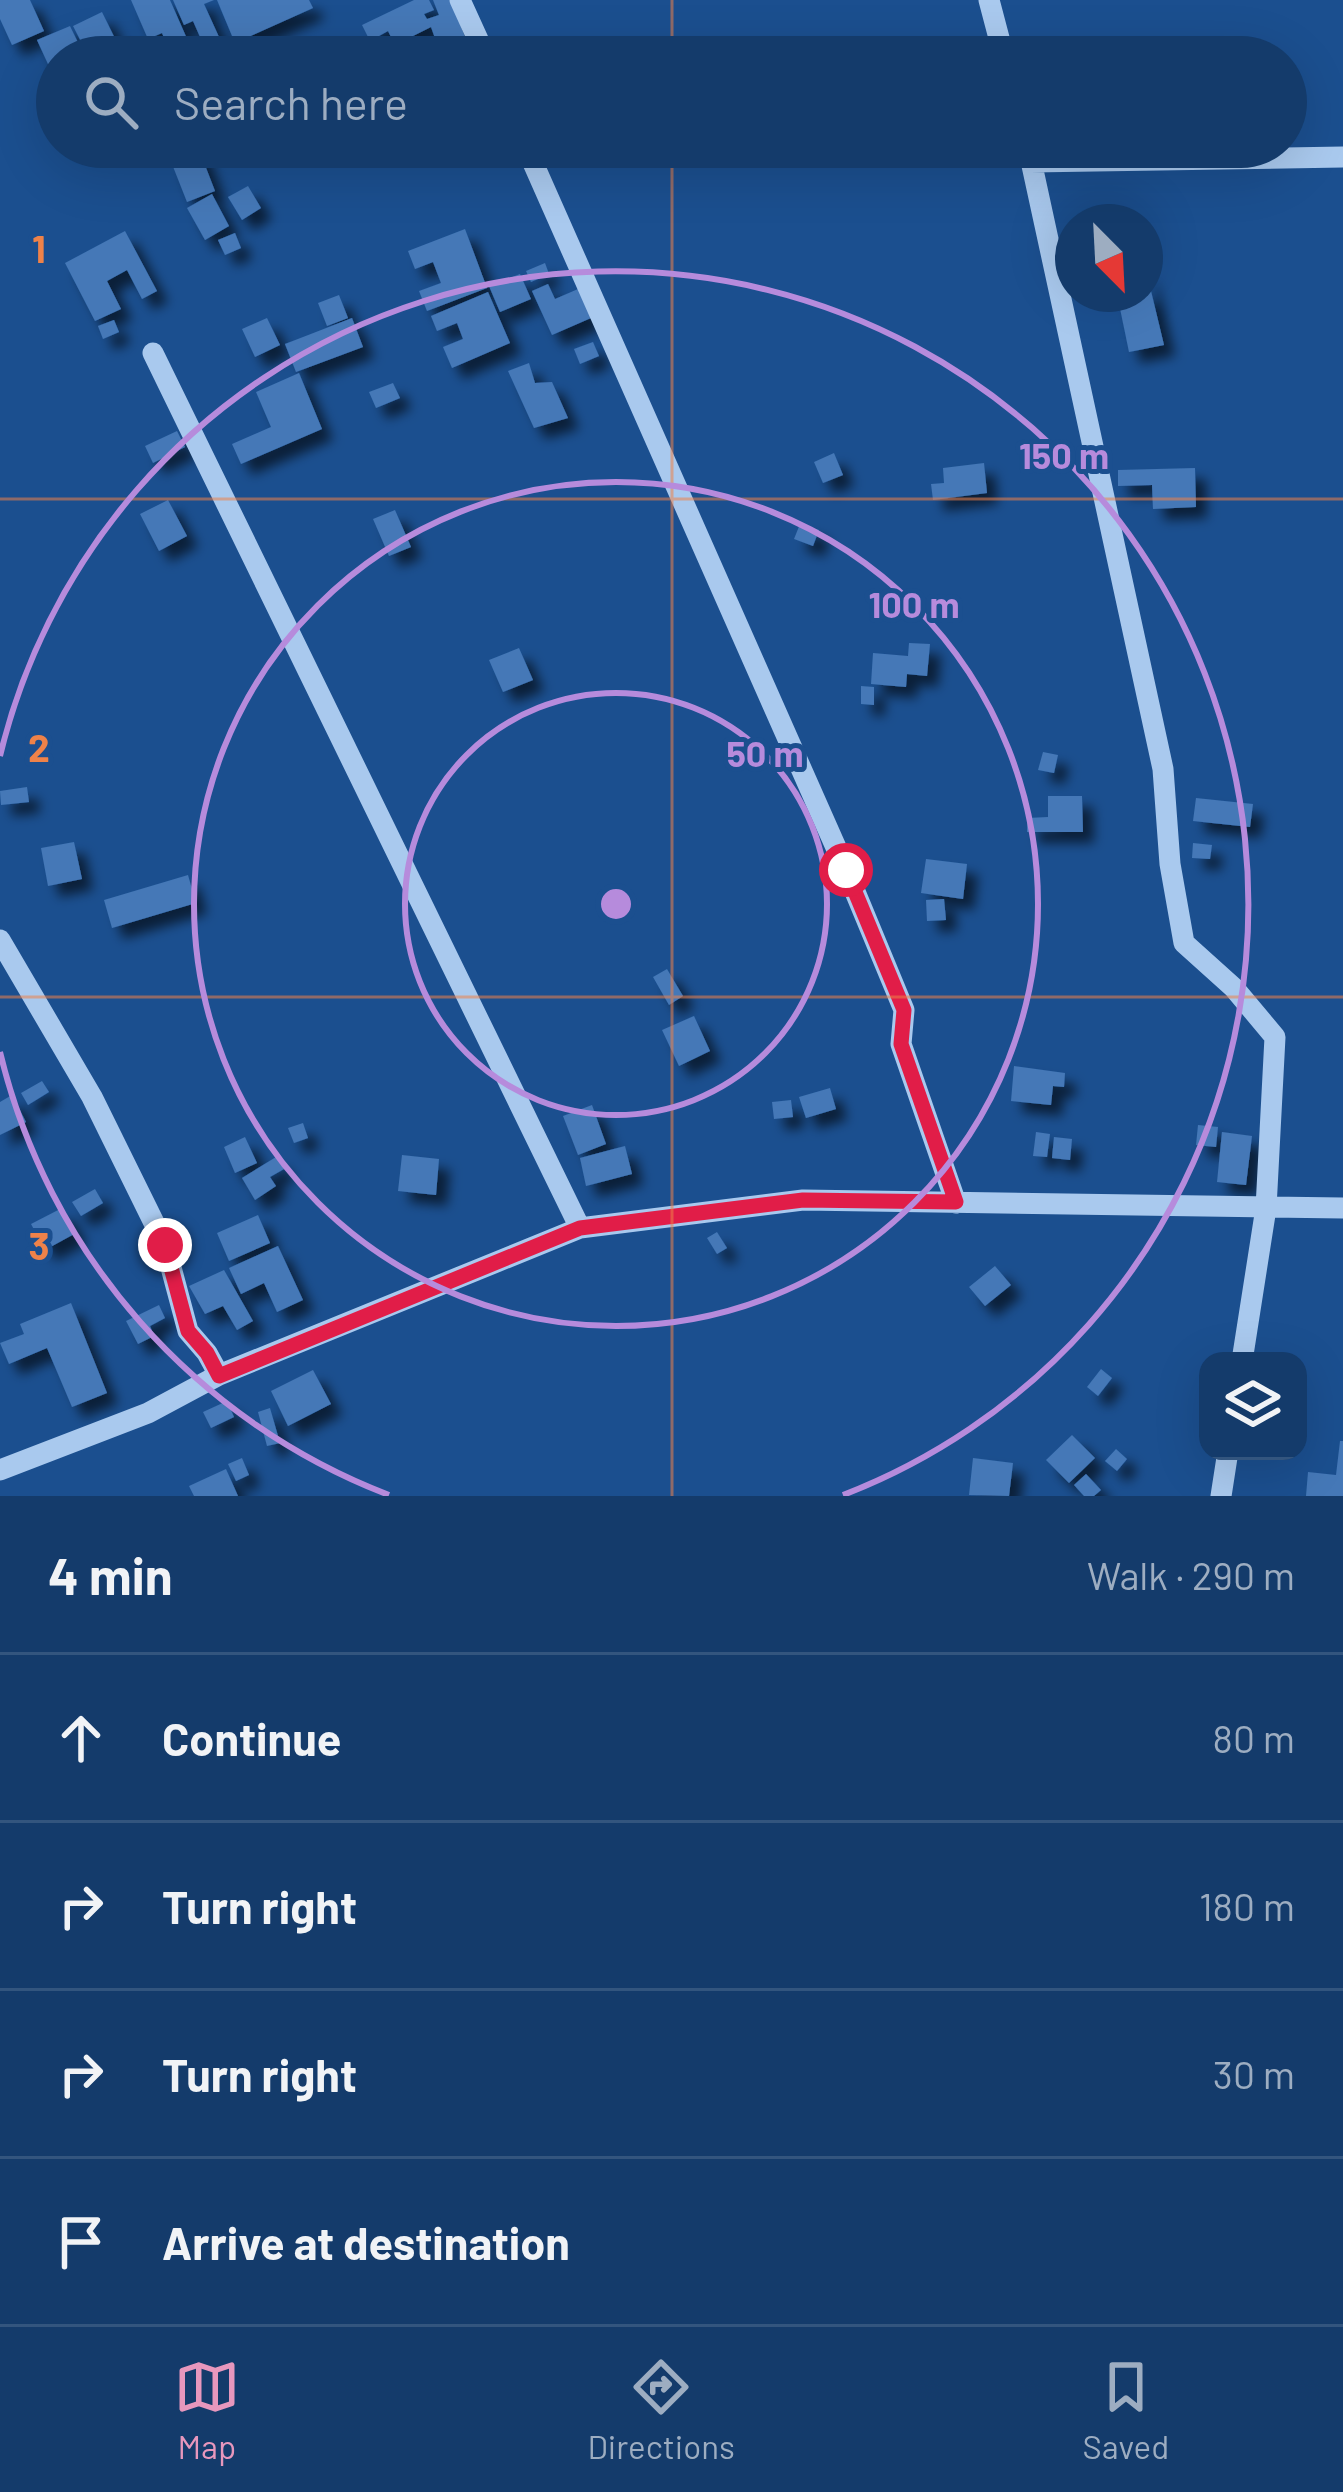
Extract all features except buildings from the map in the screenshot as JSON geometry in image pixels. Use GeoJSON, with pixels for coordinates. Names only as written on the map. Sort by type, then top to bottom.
{"type":"FeatureCollection","features":[{"type":"Feature","properties":{"kind":"street"},"geometry":{"type":"LineString","coordinates":[[460,0],[476,36]]}},
{"type":"Feature","properties":{"kind":"street"},"geometry":{"type":"LineString","coordinates":[[989,0],[998,36]]}},
{"type":"Feature","properties":{"kind":"street"},"geometry":{"type":"LineString","coordinates":[[1307,157],[1343,157]]}},
{"type":"Feature","properties":{"kind":"street"},"geometry":{"type":"LineString","coordinates":[[535,168],[904,1010],[901,1044],[956,1202]]}},
{"type":"Feature","properties":{"kind":"street"},"geometry":{"type":"LineString","coordinates":[[1032,168],[1162,769],[1170,864],[1184,944],[1234,988],[1275,1037],[1266,1208],[1243,1352]]}},
{"type":"Feature","properties":{"kind":"street"},"geometry":{"type":"LineString","coordinates":[[153,352],[580,1228]]}},
{"type":"Feature","properties":{"kind":"street"},"geometry":{"type":"LineString","coordinates":[[0,940],[92,1097],[165,1245],[188,1331],[219,1376]]}},
{"type":"Feature","properties":{"kind":"street"},"geometry":{"type":"LineString","coordinates":[[0,1470],[148,1413],[219,1376],[580,1228],[803,1200],[1343,1208]]}},
{"type":"Feature","properties":{"kind":"street"},"geometry":{"type":"LineString","coordinates":[[1221,1496],[1227,1460]]}},
{"type":"Feature","properties":{"kind":"route"},"geometry":{"type":"LineString","coordinates":[[165,1245],[188,1331],[219,1376],[580,1228],[803,1200],[956,1202],[901,1044],[904,1010],[846,870]]}}]}
